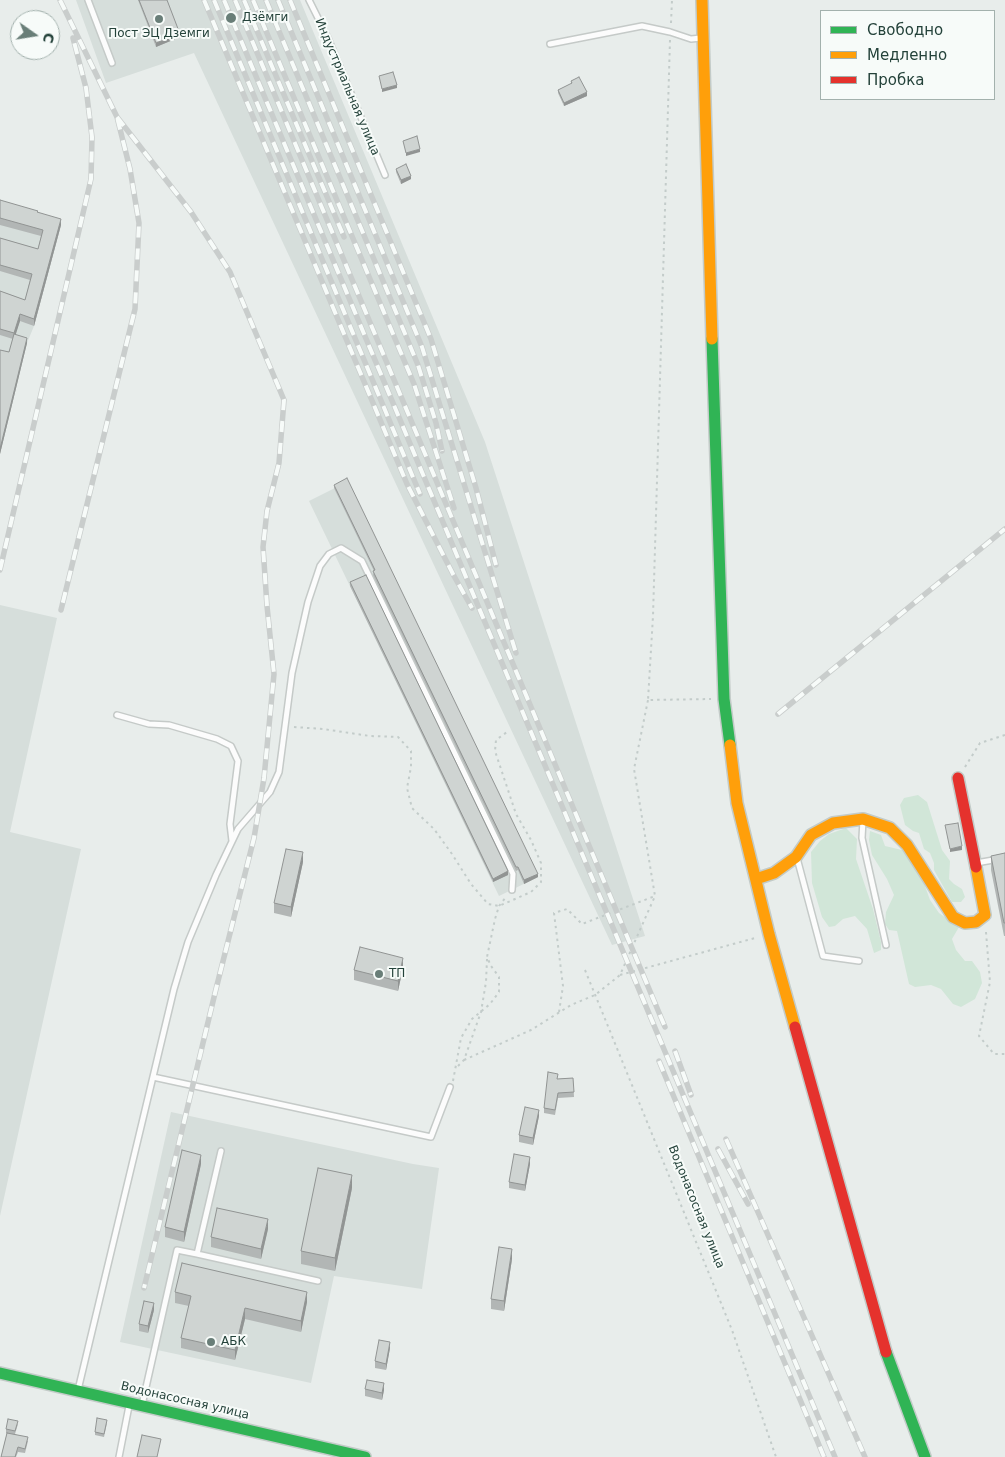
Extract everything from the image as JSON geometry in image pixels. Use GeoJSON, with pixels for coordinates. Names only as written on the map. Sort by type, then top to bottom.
{"type":"FeatureCollection","features":[{"type":"Feature","properties":{"kind":"street"},"geometry":{"type":"LineString","coordinates":[[702,0],[724,699],[738,803],[769,934],[882,1340],[925,1457]]}},
{"type":"Feature","properties":{"kind":"street"},"geometry":{"type":"LineString","coordinates":[[756,879],[774,873],[796,858],[811,835],[833,823],[863,820],[890,828],[907,845],[953,917],[965,923],[976,922],[985,915],[958,778]]}},
{"type":"Feature","properties":{"kind":"street","name":"Водонасосная улица"},"geometry":{"type":"LineString","coordinates":[[1,1375],[142,1405],[365,1457]]}},
{"type":"Feature","properties":{"kind":"lane"},"geometry":{"type":"LineString","coordinates":[[88,0],[112,63]]}},
{"type":"Feature","properties":{"kind":"lane","name":"Индустриальная улица"},"geometry":{"type":"LineString","coordinates":[[308,0],[328,38],[385,175]]}},
{"type":"Feature","properties":{"kind":"lane"},"geometry":{"type":"LineString","coordinates":[[550,44],[642,26],[691,39],[704,37]]}},
{"type":"Feature","properties":{"kind":"lane"},"geometry":{"type":"LineString","coordinates":[[78,1391],[174,988],[188,942],[216,875],[238,829],[270,792],[279,772],[292,673],[308,602],[320,566],[329,554],[341,548],[362,561],[513,874],[512,890]]}},
{"type":"Feature","properties":{"kind":"lane"},"geometry":{"type":"LineString","coordinates":[[117,715],[149,724],[169,725],[217,739],[231,746],[238,761],[230,824],[232,842]]}},
{"type":"Feature","properties":{"kind":"lane"},"geometry":{"type":"LineString","coordinates":[[863,820],[862,838],[886,945]]}},
{"type":"Feature","properties":{"kind":"lane"},"geometry":{"type":"LineString","coordinates":[[796,858],[823,956],[859,961]]}},
{"type":"Feature","properties":{"kind":"lane"},"geometry":{"type":"LineString","coordinates":[[975,864],[1005,858]]}},
{"type":"Feature","properties":{"kind":"lane"},"geometry":{"type":"LineString","coordinates":[[153,1077],[431,1137],[450,1087]]}},
{"type":"Feature","properties":{"kind":"lane"},"geometry":{"type":"LineString","coordinates":[[197,1254],[221,1150]]}},
{"type":"Feature","properties":{"kind":"lane"},"geometry":{"type":"LineString","coordinates":[[142,1405],[177,1250],[318,1281]]}},
{"type":"Feature","properties":{"kind":"lane"},"geometry":{"type":"LineString","coordinates":[[119,1457],[129,1403]]}},
{"type":"Feature","properties":{"kind":"path"},"geometry":{"type":"LineString","coordinates":[[620,975],[655,896],[634,769],[648,700],[653,616],[672,0]]}},
{"type":"Feature","properties":{"kind":"path"},"geometry":{"type":"LineString","coordinates":[[648,700],[724,699]]}},
{"type":"Feature","properties":{"kind":"path"},"geometry":{"type":"LineString","coordinates":[[285,726],[324,729],[370,736],[398,737],[411,752],[411,767],[407,788],[412,808],[434,829],[470,884],[488,904],[499,906],[531,892],[541,882],[541,863],[531,840],[516,814],[495,751],[496,740],[507,732]]}},
{"type":"Feature","properties":{"kind":"path"},"geometry":{"type":"LineString","coordinates":[[958,778],[980,743],[1005,734]]}},
{"type":"Feature","properties":{"kind":"path"},"geometry":{"type":"LineString","coordinates":[[464,1060],[481,1012],[486,982],[487,957],[499,906],[512,890]]}},
{"type":"Feature","properties":{"kind":"path"},"geometry":{"type":"LineString","coordinates":[[558,1013],[563,986],[554,913],[567,909],[582,924],[655,896]]}},
{"type":"Feature","properties":{"kind":"path"},"geometry":{"type":"LineString","coordinates":[[985,915],[990,982],[978,1036],[994,1054],[1005,1054]]}},
{"type":"Feature","properties":{"kind":"path"},"geometry":{"type":"LineString","coordinates":[[456,1067],[464,1060],[531,1030],[571,1005],[595,995],[620,975],[769,934]]}},
{"type":"Feature","properties":{"kind":"path"},"geometry":{"type":"LineString","coordinates":[[450,1087],[461,1038],[472,1020],[490,1004],[499,992],[499,978],[487,957]]}},
{"type":"Feature","properties":{"kind":"path","name":"Водонасосная улица"},"geometry":{"type":"LineString","coordinates":[[584,970],[732,1330],[776,1457]]}},
{"type":"Feature","properties":{"kind":"shaded area"},"geometry":{"type":"Polygon","coordinates":[[[76,0],[300,0],[485,442],[645,936],[612,945],[194,53],[106,83],[76,0]]]}},
{"type":"Feature","properties":{"kind":"shaded area"},"geometry":{"type":"Polygon","coordinates":[[[0,207],[61,225],[34,326],[27,343],[0,454],[0,207]]]}},
{"type":"Feature","properties":{"kind":"shaded area"},"geometry":{"type":"Polygon","coordinates":[[[347,482],[538,877],[499,896],[309,501],[347,482]]]}},
{"type":"Feature","properties":{"kind":"shaded area"},"geometry":{"type":"Polygon","coordinates":[[[0,605],[57,618],[10,832],[81,849],[0,1216],[0,605]]]}},
{"type":"Feature","properties":{"kind":"shaded area"},"geometry":{"type":"Polygon","coordinates":[[[171,1112],[439,1168],[422,1289],[334,1276],[311,1383],[120,1342],[171,1112]]]}},
{"type":"Feature","properties":{"kind":"green space"},"geometry":{"type":"Polygon","coordinates":[[[918,795],[927,802],[942,850],[950,861],[949,879],[962,889],[965,897],[961,902],[952,902],[934,870],[934,863],[930,853],[924,849],[919,833],[905,825],[900,805],[904,798],[918,795]]]}},
{"type":"Feature","properties":{"kind":"green space"},"geometry":{"type":"Polygon","coordinates":[[[846,828],[857,839],[856,859],[873,909],[881,942],[881,950],[874,953],[867,929],[855,916],[843,919],[835,926],[829,927],[822,917],[812,883],[811,852],[829,834],[846,828]]]}},
{"type":"Feature","properties":{"kind":"green space"},"geometry":{"type":"Polygon","coordinates":[[[870,831],[881,835],[885,846],[902,850],[921,875],[930,900],[939,913],[959,927],[952,939],[956,950],[965,961],[972,961],[980,972],[982,983],[975,999],[961,1007],[953,1004],[941,989],[931,985],[915,987],[909,984],[897,931],[889,930],[885,924],[886,912],[894,895],[887,879],[872,855],[869,840],[870,831]]]}},
{"type":"Feature","properties":{"kind":"building","name":"Пост ЭЦ Дземги"},"geometry":{"type":"Polygon","coordinates":[[[139,0],[167,0],[180,34],[156,43],[139,0]]]}},
{"type":"Feature","properties":{"kind":"building"},"geometry":{"type":"Polygon","coordinates":[[[393,72],[397,85],[382,89],[379,76],[393,72]]]}},
{"type":"Feature","properties":{"kind":"building"},"geometry":{"type":"Polygon","coordinates":[[[579,77],[587,92],[564,103],[558,90],[579,77]]]}},
{"type":"Feature","properties":{"kind":"building"},"geometry":{"type":"Polygon","coordinates":[[[417,136],[420,149],[406,153],[403,141],[417,136]]]}},
{"type":"Feature","properties":{"kind":"building"},"geometry":{"type":"Polygon","coordinates":[[[406,164],[411,176],[401,180],[396,169],[406,164]]]}},
{"type":"Feature","properties":{"kind":"building"},"geometry":{"type":"Polygon","coordinates":[[[0,200],[61,219],[34,319],[20,314],[14,333],[0,329],[0,291],[25,300],[32,274],[0,265],[0,238],[38,249],[43,230],[0,218],[0,200]]]}},
{"type":"Feature","properties":{"kind":"building"},"geometry":{"type":"Polygon","coordinates":[[[14,334],[27,338],[0,449],[0,350],[9,352],[14,334]]]}},
{"type":"Feature","properties":{"kind":"building"},"geometry":{"type":"Polygon","coordinates":[[[347,478],[538,874],[524,880],[518,867],[516,867],[373,571],[375,570],[334,485],[347,478]]]}},
{"type":"Feature","properties":{"kind":"building"},"geometry":{"type":"Polygon","coordinates":[[[366,575],[508,871],[493,879],[350,582],[366,575]]]}},
{"type":"Feature","properties":{"kind":"building"},"geometry":{"type":"Polygon","coordinates":[[[958,823],[962,846],[950,849],[945,825],[958,823]]]}},
{"type":"Feature","properties":{"kind":"building"},"geometry":{"type":"Polygon","coordinates":[[[286,849],[303,852],[291,907],[274,903],[286,849]]]}},
{"type":"Feature","properties":{"kind":"building"},"geometry":{"type":"Polygon","coordinates":[[[1005,853],[1005,923],[1004,923],[991,856],[1005,853]]]}},
{"type":"Feature","properties":{"kind":"building"},"geometry":{"type":"Polygon","coordinates":[[[360,947],[403,958],[398,981],[354,970],[360,947]]]}},
{"type":"Feature","properties":{"kind":"building"},"geometry":{"type":"Polygon","coordinates":[[[548,1072],[558,1074],[557,1079],[573,1078],[574,1092],[558,1093],[555,1110],[544,1108],[548,1072]]]}},
{"type":"Feature","properties":{"kind":"building"},"geometry":{"type":"Polygon","coordinates":[[[525,1107],[539,1110],[533,1138],[519,1135],[525,1107]]]}},
{"type":"Feature","properties":{"kind":"building"},"geometry":{"type":"Polygon","coordinates":[[[182,1150],[201,1155],[184,1232],[165,1227],[182,1150]]]}},
{"type":"Feature","properties":{"kind":"building"},"geometry":{"type":"Polygon","coordinates":[[[514,1154],[530,1157],[525,1185],[509,1182],[514,1154]]]}},
{"type":"Feature","properties":{"kind":"building"},"geometry":{"type":"Polygon","coordinates":[[[318,1168],[352,1175],[335,1258],[301,1251],[318,1168]]]}},
{"type":"Feature","properties":{"kind":"building"},"geometry":{"type":"Polygon","coordinates":[[[217,1208],[268,1219],[261,1249],[211,1237],[217,1208]]]}},
{"type":"Feature","properties":{"kind":"building"},"geometry":{"type":"Polygon","coordinates":[[[499,1247],[512,1249],[504,1301],[491,1299],[499,1247]]]}},
{"type":"Feature","properties":{"kind":"building"},"geometry":{"type":"Polygon","coordinates":[[[182,1263],[307,1292],[301,1321],[245,1308],[235,1350],[181,1338],[191,1296],[175,1292],[182,1263]]]}},
{"type":"Feature","properties":{"kind":"building"},"geometry":{"type":"Polygon","coordinates":[[[144,1301],[154,1303],[148,1326],[139,1324],[144,1301]]]}},
{"type":"Feature","properties":{"kind":"building"},"geometry":{"type":"Polygon","coordinates":[[[379,1340],[390,1342],[386,1364],[375,1361],[379,1340]]]}},
{"type":"Feature","properties":{"kind":"building"},"geometry":{"type":"Polygon","coordinates":[[[367,1380],[384,1383],[382,1393],[365,1389],[367,1380]]]}},
{"type":"Feature","properties":{"kind":"building"},"geometry":{"type":"Polygon","coordinates":[[[97,1418],[107,1420],[104,1434],[95,1432],[97,1418]]]}},
{"type":"Feature","properties":{"kind":"building"},"geometry":{"type":"Polygon","coordinates":[[[8,1419],[18,1421],[15,1431],[6,1429],[8,1419]]]}},
{"type":"Feature","properties":{"kind":"building"},"geometry":{"type":"Polygon","coordinates":[[[7,1433],[28,1437],[25,1449],[18,1447],[15,1457],[1,1457],[7,1433]]]}},
{"type":"Feature","properties":{"kind":"building"},"geometry":{"type":"Polygon","coordinates":[[[142,1435],[161,1439],[157,1457],[137,1457],[142,1435]]]}},
{"type":"Feature","properties":{"kind":"railway"},"geometry":{"type":"LineString","coordinates":[[60,0],[117,117],[130,169],[139,223],[135,309],[61,610]]}},
{"type":"Feature","properties":{"kind":"railway"},"geometry":{"type":"LineString","coordinates":[[204,0],[407,484],[472,608]]}},
{"type":"Feature","properties":{"kind":"railway"},"geometry":{"type":"LineString","coordinates":[[214,0],[420,494]]}},
{"type":"Feature","properties":{"kind":"railway"},"geometry":{"type":"LineString","coordinates":[[224,0],[835,1457]]}},
{"type":"Feature","properties":{"kind":"railway"},"geometry":{"type":"LineString","coordinates":[[235,0],[665,1027]]}},
{"type":"Feature","properties":{"kind":"railway"},"geometry":{"type":"LineString","coordinates":[[244,0],[344,237]]}},
{"type":"Feature","properties":{"kind":"railway"},"geometry":{"type":"LineString","coordinates":[[253,0],[414,384],[454,508]]}},
{"type":"Feature","properties":{"kind":"railway"},"geometry":{"type":"LineString","coordinates":[[266,0],[418,365],[436,423],[442,451]]}},
{"type":"Feature","properties":{"kind":"railway"},"geometry":{"type":"LineString","coordinates":[[278,0],[422,347],[516,653]]}},
{"type":"Feature","properties":{"kind":"railway"},"geometry":{"type":"LineString","coordinates":[[290,0],[431,339],[476,488],[496,565]]}},
{"type":"Feature","properties":{"kind":"railway"},"geometry":{"type":"LineString","coordinates":[[0,570],[91,179],[92,137],[86,88],[73,38]]}},
{"type":"Feature","properties":{"kind":"railway"},"geometry":{"type":"LineString","coordinates":[[117,117],[191,212],[230,272],[284,400],[279,463],[267,511],[263,547],[274,674],[264,778],[254,838],[144,1288]]}},
{"type":"Feature","properties":{"kind":"railway"},"geometry":{"type":"LineString","coordinates":[[778,714],[1005,529]]}},
{"type":"Feature","properties":{"kind":"railway"},"geometry":{"type":"LineString","coordinates":[[675,1051],[691,1095]]}},
{"type":"Feature","properties":{"kind":"railway"},"geometry":{"type":"LineString","coordinates":[[659,1061],[824,1457]]}},
{"type":"Feature","properties":{"kind":"railway"},"geometry":{"type":"LineString","coordinates":[[726,1139],[865,1457]]}},
{"type":"Feature","properties":{"kind":"railway"},"geometry":{"type":"LineString","coordinates":[[718,1149],[748,1204]]}},
{"type":"Feature","properties":{"kind":"traffic: fast"},"geometry":{"type":"LineString","coordinates":[[712,339],[724,699],[730,745]]}},
{"type":"Feature","properties":{"kind":"traffic: fast"},"geometry":{"type":"LineString","coordinates":[[886,1352],[925,1457]]}},
{"type":"Feature","properties":{"kind":"traffic: fast"},"geometry":{"type":"LineString","coordinates":[[0,1373],[365,1457]]}},
{"type":"Feature","properties":{"kind":"traffic: slow"},"geometry":{"type":"LineString","coordinates":[[702,0],[712,339]]}},
{"type":"Feature","properties":{"kind":"traffic: slow"},"geometry":{"type":"LineString","coordinates":[[730,745],[737,803],[769,934],[795,1027]]}},
{"type":"Feature","properties":{"kind":"traffic: slow"},"geometry":{"type":"LineString","coordinates":[[756,879],[774,873],[796,857],[811,835],[833,823],[863,819],[890,828],[907,845],[953,917],[965,923],[976,922],[985,915],[976,867]]}},
{"type":"Feature","properties":{"kind":"traffic: jam"},"geometry":{"type":"LineString","coordinates":[[958,778],[976,867]]}},
{"type":"Feature","properties":{"kind":"traffic: jam"},"geometry":{"type":"LineString","coordinates":[[795,1027],[886,1352]]}},
{"type":"Feature","properties":{"kind":"place","name":"Дзёмги"},"geometry":{"type":"Point","coordinates":[231,18]}},
{"type":"Feature","properties":{"kind":"place","name":"Пост ЭЦ Дземги"},"geometry":{"type":"Point","coordinates":[159,19]}},
{"type":"Feature","properties":{"kind":"place","name":"ТП"},"geometry":{"type":"Point","coordinates":[379,974]}},
{"type":"Feature","properties":{"kind":"place","name":"АБК"},"geometry":{"type":"Point","coordinates":[211,1342]}}]}
